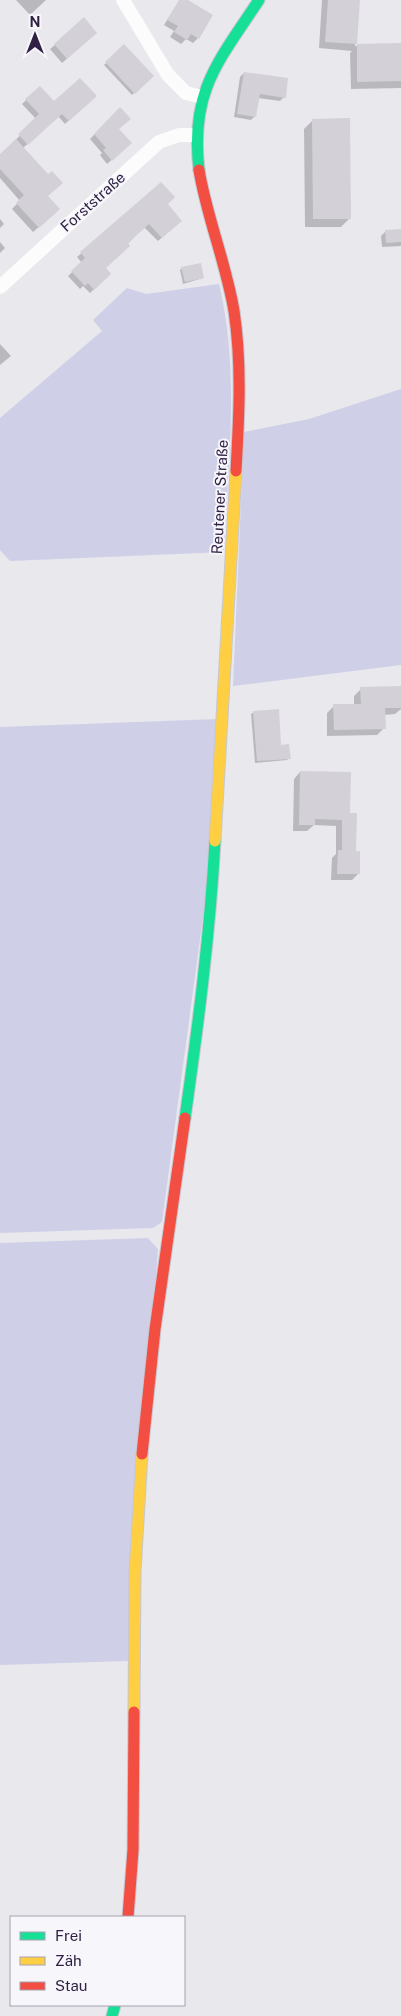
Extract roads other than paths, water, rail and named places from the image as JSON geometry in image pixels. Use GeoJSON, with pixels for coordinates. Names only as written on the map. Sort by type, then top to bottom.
{"type":"FeatureCollection","features":[{"type":"Feature","properties":{"kind":"street"},"geometry":{"type":"LineString","coordinates":[[123,0],[168,75],[186,93],[202,97]]}},
{"type":"Feature","properties":{"kind":"street","name":"Reutener Straße"},"geometry":{"type":"LineString","coordinates":[[128,1916],[134,1814],[134,1660],[141,1466],[149,1370],[205,973],[212,902],[230,605],[239,410],[238,342],[223,260],[198,166],[195,134],[202,97],[218,63],[259,0]]}},
{"type":"Feature","properties":{"kind":"street","name":"Forststraße"},"geometry":{"type":"LineString","coordinates":[[0,287],[159,142],[179,135],[195,134]]}}]}
